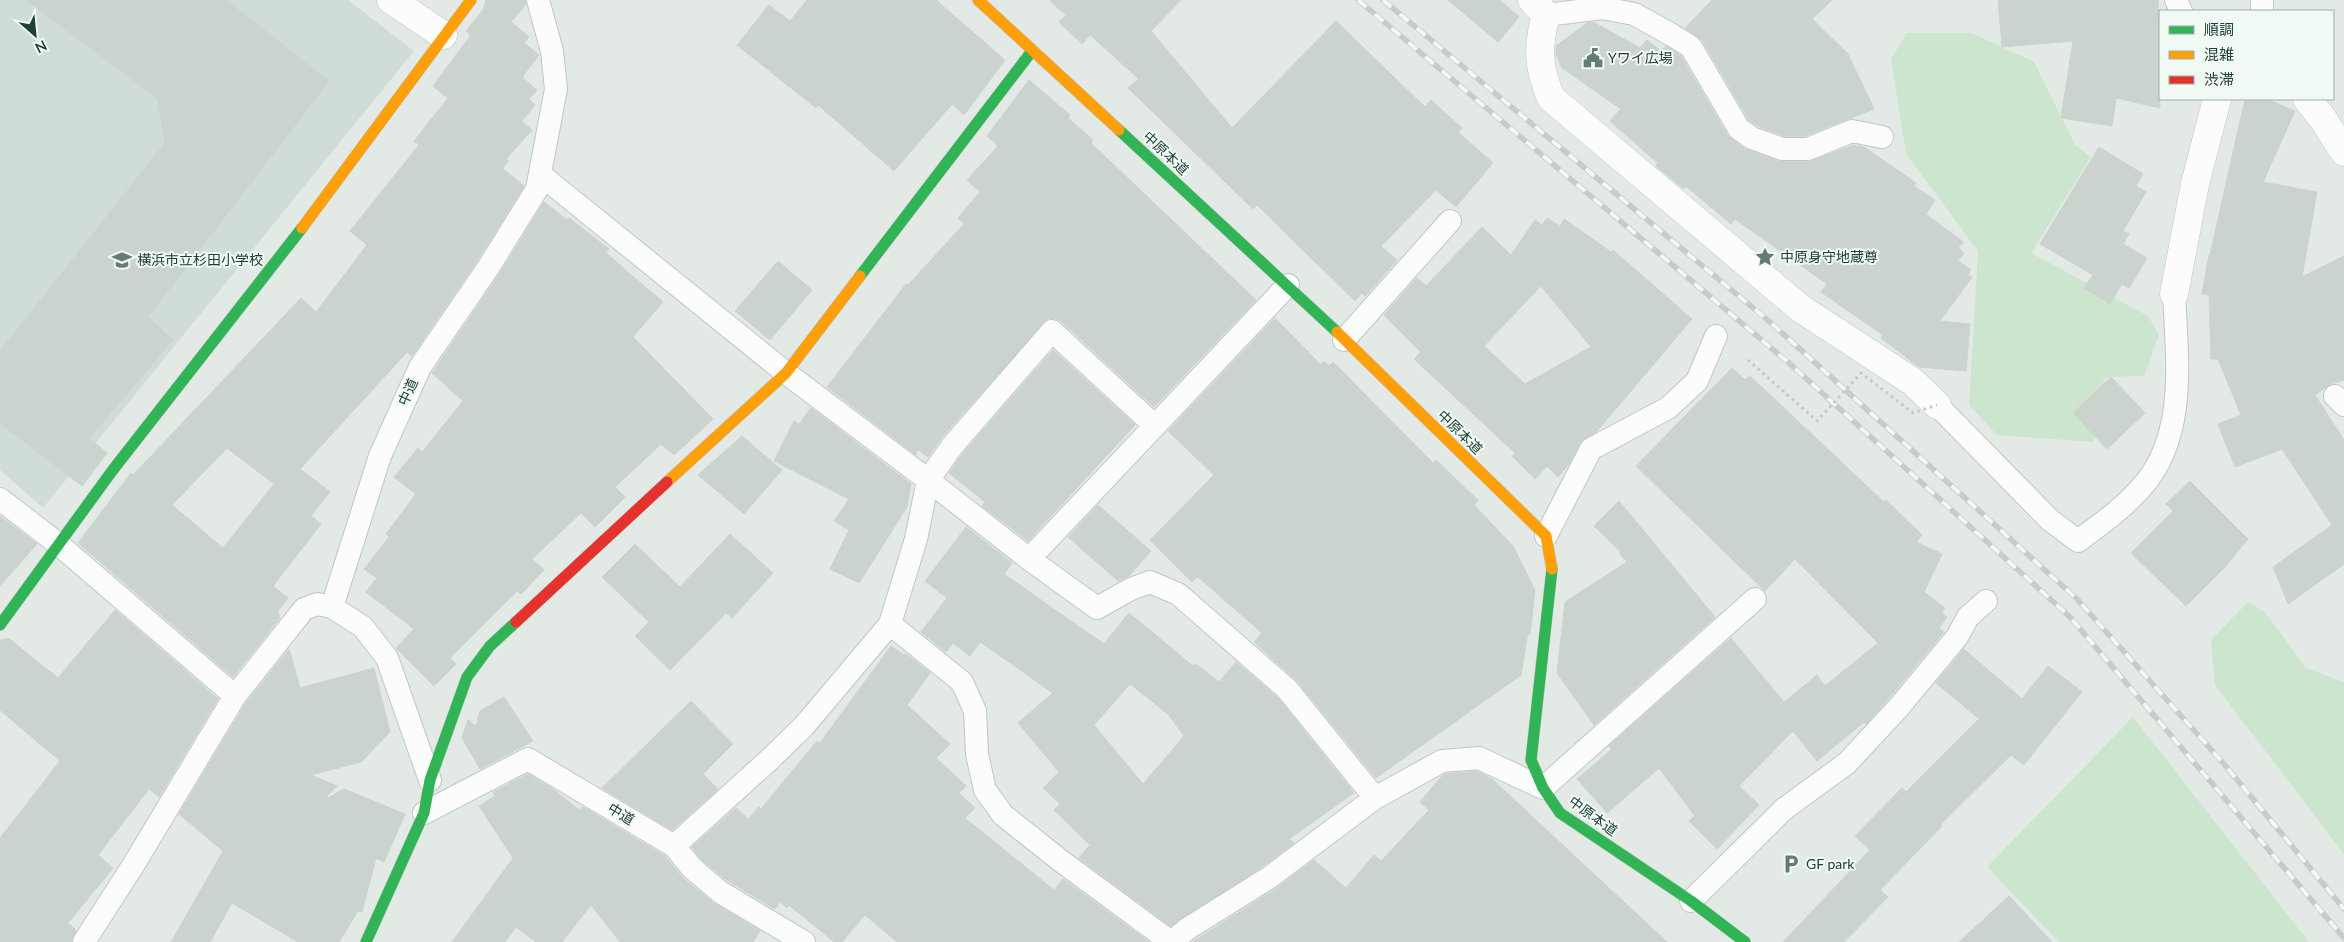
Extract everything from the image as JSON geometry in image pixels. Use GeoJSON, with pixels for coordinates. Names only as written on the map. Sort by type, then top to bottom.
{"type":"FeatureCollection","features":[{"type":"Feature","properties":{"kind":"street"},"geometry":{"type":"LineString","coordinates":[[391,0],[443,35]]}},
{"type":"Feature","properties":{"kind":"street"},"geometry":{"type":"LineString","coordinates":[[0,625],[57,543],[309,218],[443,35],[471,0]]}},
{"type":"Feature","properties":{"kind":"street","name":"中原本道"},"geometry":{"type":"LineString","coordinates":[[978,0],[1288,285],[1546,536],[1553,574],[1531,760],[1543,788],[1560,813],[1691,901],[1745,942]]}},
{"type":"Feature","properties":{"kind":"street"},"geometry":{"type":"LineString","coordinates":[[1539,8],[1540,65],[1542,78],[1551,98],[1800,308],[1913,382],[1937,405]]}},
{"type":"Feature","properties":{"kind":"street"},"geometry":{"type":"LineString","coordinates":[[366,942],[424,813],[430,780],[467,677],[490,646],[786,373],[1032,51]]}},
{"type":"Feature","properties":{"kind":"street"},"geometry":{"type":"LineString","coordinates":[[2174,294],[2195,184],[2217,100]]}},
{"type":"Feature","properties":{"kind":"street"},"geometry":{"type":"LineString","coordinates":[[2308,100],[2323,119],[2344,152]]}},
{"type":"Feature","properties":{"kind":"lane","name":"中道"},"geometry":{"type":"LineString","coordinates":[[332,607],[380,456],[420,367],[488,268],[536,189],[541,175],[556,89],[552,51],[538,0]]}},
{"type":"Feature","properties":{"kind":"lane"},"geometry":{"type":"LineString","coordinates":[[1539,8],[1602,8],[1634,14],[1672,34],[1691,48],[1739,129],[1752,138],[1782,149],[1808,149],[1852,131],[1882,137]]}},
{"type":"Feature","properties":{"kind":"lane"},"geometry":{"type":"LineString","coordinates":[[541,175],[786,373],[1029,559],[1097,608],[1131,589],[1150,582],[1178,594],[1288,689],[1374,798]]}},
{"type":"Feature","properties":{"kind":"lane"},"geometry":{"type":"LineString","coordinates":[[1344,340],[1450,221]]}},
{"type":"Feature","properties":{"kind":"lane"},"geometry":{"type":"LineString","coordinates":[[1029,559],[1154,424],[1288,285]]}},
{"type":"Feature","properties":{"kind":"lane"},"geometry":{"type":"LineString","coordinates":[[1937,405],[2050,520],[2078,540],[2116,513],[2141,488],[2157,465],[2173,425],[2178,391],[2174,294]]}},
{"type":"Feature","properties":{"kind":"lane"},"geometry":{"type":"LineString","coordinates":[[674,846],[804,726],[890,624],[916,540],[928,480],[954,445],[1052,331],[1154,424]]}},
{"type":"Feature","properties":{"kind":"lane"},"geometry":{"type":"LineString","coordinates":[[1546,536],[1591,450],[1668,408],[1697,381],[1716,336]]}},
{"type":"Feature","properties":{"kind":"lane"},"geometry":{"type":"LineString","coordinates":[[0,499],[57,543],[235,696]]}},
{"type":"Feature","properties":{"kind":"lane"},"geometry":{"type":"LineString","coordinates":[[890,624],[962,682],[975,711],[977,754],[985,790],[1002,815],[1061,862],[1172,942],[1187,929],[1270,877],[1374,798],[1442,761],[1479,758],[1543,788],[1755,599]]}},
{"type":"Feature","properties":{"kind":"lane"},"geometry":{"type":"LineString","coordinates":[[1691,901],[1784,809],[1847,763],[1899,707],[1957,637],[1968,617],[1986,602]]}},
{"type":"Feature","properties":{"kind":"lane"},"geometry":{"type":"LineString","coordinates":[[84,942],[134,864],[235,696],[304,609],[317,604],[332,607],[363,626],[387,658],[430,780]]}},
{"type":"Feature","properties":{"kind":"lane","name":"中道"},"geometry":{"type":"LineString","coordinates":[[424,813],[528,758],[674,846],[692,868],[720,892],[801,941]]}},
{"type":"Feature","properties":{"kind":"path"},"geometry":{"type":"LineString","coordinates":[[1748,360],[1816,421],[1861,373],[1913,413],[1937,405]]}},
{"type":"Feature","properties":{"kind":"shaded area","name":"横浜市立杉田小学校"},"geometry":{"type":"Polygon","coordinates":[[[0,0],[348,0],[414,51],[43,508],[0,470],[0,0]]]}},
{"type":"Feature","properties":{"kind":"green space"},"geometry":{"type":"Polygon","coordinates":[[[1907,33],[1972,33],[2034,62],[2075,145],[2091,157],[2031,253],[2148,316],[2159,335],[2144,376],[2106,377],[2097,393],[2093,442],[1997,435],[1969,405],[1978,251],[1906,154],[1891,59],[1907,33]]]}},
{"type":"Feature","properties":{"kind":"green space"},"geometry":{"type":"Polygon","coordinates":[[[2248,602],[2265,612],[2306,668],[2344,682],[2344,854],[2215,685],[2211,640],[2248,602]]]}},
{"type":"Feature","properties":{"kind":"green space"},"geometry":{"type":"Polygon","coordinates":[[[2133,717],[2309,942],[2059,942],[1987,867],[2133,717]]]}},
{"type":"Feature","properties":{"kind":"building"},"geometry":{"type":"Polygon","coordinates":[[[26,0],[226,0],[329,81],[148,317],[173,340],[89,438],[107,453],[82,486],[0,423],[0,351],[165,143],[157,98],[26,0]]]}},
{"type":"Feature","properties":{"kind":"building"},"geometry":{"type":"Polygon","coordinates":[[[486,0],[525,0],[526,4],[511,22],[529,37],[524,43],[539,55],[522,77],[537,90],[529,99],[535,105],[522,121],[532,130],[506,159],[509,161],[502,168],[524,186],[477,261],[412,356],[407,352],[300,469],[330,492],[311,516],[321,524],[273,586],[288,598],[278,611],[280,618],[233,677],[78,543],[131,473],[133,475],[301,298],[316,312],[367,245],[350,231],[419,145],[414,141],[448,98],[433,86],[471,35],[466,31],[483,10],[486,0]],[[227,448],[172,505],[223,548],[274,484],[227,448]]]}},
{"type":"Feature","properties":{"kind":"building"},"geometry":{"type":"Polygon","coordinates":[[[807,0],[936,0],[1005,60],[964,115],[952,104],[894,171],[818,105],[816,108],[737,45],[769,5],[790,21],[807,0]]]}},
{"type":"Feature","properties":{"kind":"building"},"geometry":{"type":"Polygon","coordinates":[[[1049,0],[1181,0],[1151,31],[1232,128],[1336,21],[1425,107],[1431,100],[1462,128],[1458,132],[1493,163],[1456,207],[1436,190],[1381,246],[1397,260],[1365,296],[1362,293],[1355,301],[1257,205],[1253,209],[1128,88],[1139,79],[1090,35],[1082,44],[1059,22],[1066,15],[1049,0]]]}},
{"type":"Feature","properties":{"kind":"building"},"geometry":{"type":"Polygon","coordinates":[[[1448,0],[1500,0],[1519,17],[1498,42],[1448,0]]]}},
{"type":"Feature","properties":{"kind":"building"},"geometry":{"type":"Polygon","coordinates":[[[1712,0],[1832,0],[1812,19],[1848,54],[1874,109],[1805,136],[1784,136],[1758,126],[1749,120],[1702,40],[1685,28],[1712,0]]]}},
{"type":"Feature","properties":{"kind":"building"},"geometry":{"type":"Polygon","coordinates":[[[1998,0],[2158,0],[2160,108],[2116,98],[2112,126],[2061,118],[2073,41],[2002,47],[1998,0]]]}},
{"type":"Feature","properties":{"kind":"building"},"geometry":{"type":"Polygon","coordinates":[[[1593,22],[1640,48],[1647,40],[1661,51],[1666,46],[1681,56],[1728,136],[1745,149],[1778,161],[1808,162],[1853,145],[1864,147],[1916,183],[1914,186],[1935,200],[1926,214],[1963,242],[1958,248],[1964,253],[1958,261],[1971,270],[1968,275],[1972,277],[1940,321],[1970,324],[1966,371],[1919,367],[1881,338],[1883,335],[1821,292],[1827,284],[1735,219],[1731,224],[1686,186],[1684,189],[1656,166],[1658,163],[1610,121],[1621,109],[1562,68],[1556,54],[1556,46],[1587,23],[1593,22]]]}},
{"type":"Feature","properties":{"kind":"building"},"geometry":{"type":"Polygon","coordinates":[[[1029,80],[1070,115],[1068,118],[1093,140],[1091,143],[1256,300],[1154,407],[1061,321],[1054,318],[1047,319],[943,436],[928,457],[917,449],[916,455],[827,387],[906,284],[908,285],[964,224],[958,218],[980,192],[967,180],[998,146],[987,136],[1029,80]]]}},
{"type":"Feature","properties":{"kind":"building"},"geometry":{"type":"Polygon","coordinates":[[[2245,100],[2269,100],[2295,111],[2263,182],[2317,192],[2302,277],[2344,256],[2344,380],[2331,384],[2315,395],[2344,440],[2344,564],[2288,604],[2273,567],[2332,525],[2282,449],[2235,467],[2218,424],[2241,415],[2218,359],[2211,359],[2209,295],[2202,294],[2245,100]]]}},
{"type":"Feature","properties":{"kind":"building"},"geometry":{"type":"Polygon","coordinates":[[[2099,147],[2143,174],[2136,186],[2146,192],[2123,231],[2129,234],[2123,244],[2147,258],[2129,288],[2122,284],[2110,304],[2084,288],[2093,275],[2040,244],[2099,147]]]}},
{"type":"Feature","properties":{"kind":"building"},"geometry":{"type":"Polygon","coordinates":[[[544,202],[567,220],[569,218],[609,249],[606,253],[663,302],[633,337],[713,419],[674,455],[661,444],[615,487],[625,497],[595,527],[581,513],[532,559],[544,570],[521,594],[517,591],[450,658],[456,664],[434,686],[396,648],[414,629],[366,592],[377,578],[364,569],[389,537],[386,534],[416,494],[394,477],[418,448],[422,452],[463,401],[432,373],[499,275],[544,202]]]}},
{"type":"Feature","properties":{"kind":"building"},"geometry":{"type":"Polygon","coordinates":[[[1547,218],[1560,226],[1564,219],[1611,252],[1613,250],[1692,319],[1597,431],[1580,443],[1569,464],[1558,477],[1547,466],[1535,479],[1512,456],[1515,453],[1414,359],[1421,352],[1384,315],[1417,278],[1426,286],[1482,227],[1511,255],[1535,220],[1542,225],[1547,218]],[[1541,286],[1484,346],[1525,384],[1591,347],[1541,286]]]}},
{"type":"Feature","properties":{"kind":"building"},"geometry":{"type":"Polygon","coordinates":[[[778,261],[812,290],[770,340],[735,311],[778,261]]]}},
{"type":"Feature","properties":{"kind":"building"},"geometry":{"type":"Polygon","coordinates":[[[1275,318],[1321,365],[1324,361],[1329,366],[1333,362],[1433,463],[1436,460],[1478,500],[1474,505],[1513,546],[1535,590],[1530,635],[1528,632],[1521,675],[1376,778],[1297,681],[1254,642],[1262,633],[1198,577],[1192,582],[1150,540],[1214,475],[1168,431],[1275,318]]]}},
{"type":"Feature","properties":{"kind":"building"},"geometry":{"type":"Polygon","coordinates":[[[1053,350],[1135,425],[1028,541],[982,506],[985,502],[949,473],[963,453],[1053,350]]]}},
{"type":"Feature","properties":{"kind":"building"},"geometry":{"type":"Polygon","coordinates":[[[1732,368],[1745,380],[1750,376],[1884,502],[1886,500],[1922,535],[1916,542],[1942,554],[1924,592],[1945,608],[1942,613],[1947,617],[1939,628],[1944,632],[1866,724],[1864,722],[1817,761],[1793,731],[1739,786],[1759,805],[1717,849],[1689,821],[1695,816],[1659,768],[1607,813],[1577,779],[1612,749],[1609,746],[1731,638],[1784,702],[1817,675],[1825,686],[1878,643],[1795,559],[1765,591],[1636,466],[1732,368]]]}},
{"type":"Feature","properties":{"kind":"building"},"geometry":{"type":"Polygon","coordinates":[[[2111,377],[2145,413],[2107,449],[2073,413],[2111,377]]]}},
{"type":"Feature","properties":{"kind":"building"},"geometry":{"type":"Polygon","coordinates":[[[811,408],[911,484],[907,507],[859,583],[830,569],[849,530],[834,521],[849,499],[774,461],[794,421],[799,424],[811,408]]]}},
{"type":"Feature","properties":{"kind":"building"},"geometry":{"type":"Polygon","coordinates":[[[742,436],[782,470],[744,514],[698,475],[742,436]]]}},
{"type":"Feature","properties":{"kind":"building"},"geometry":{"type":"Polygon","coordinates":[[[2190,481],[2248,539],[2225,567],[2186,606],[2131,553],[2173,511],[2166,504],[2190,481]]]}},
{"type":"Feature","properties":{"kind":"building"},"geometry":{"type":"Polygon","coordinates":[[[1619,501],[1715,617],[1594,725],[1557,673],[1565,602],[1627,562],[1620,554],[1621,552],[1594,526],[1619,501]]]}},
{"type":"Feature","properties":{"kind":"building"},"geometry":{"type":"Polygon","coordinates":[[[1098,505],[1151,551],[1129,576],[1118,581],[1068,537],[1098,505]]]}},
{"type":"Feature","properties":{"kind":"building"},"geometry":{"type":"Polygon","coordinates":[[[0,516],[37,544],[0,586],[0,516]]]}},
{"type":"Feature","properties":{"kind":"building"},"geometry":{"type":"Polygon","coordinates":[[[966,527],[1012,563],[1004,574],[1104,644],[1129,613],[1193,666],[1196,664],[1219,682],[1236,662],[1278,698],[1354,793],[1289,839],[1294,843],[1263,866],[1171,926],[1079,858],[1090,845],[1054,810],[1060,804],[1043,788],[1059,772],[1018,723],[1053,693],[980,642],[970,656],[953,643],[946,652],[921,632],[947,598],[925,581],[966,527]],[[1130,684],[1094,725],[1143,784],[1184,736],[1168,714],[1130,684]]]}},
{"type":"Feature","properties":{"kind":"building"},"geometry":{"type":"Polygon","coordinates":[[[730,534],[773,573],[732,618],[726,613],[670,670],[635,636],[649,622],[602,577],[635,544],[680,587],[730,534]]]}},
{"type":"Feature","properties":{"kind":"building"},"geometry":{"type":"Polygon","coordinates":[[[115,610],[218,699],[159,797],[149,789],[98,855],[113,868],[68,923],[76,930],[71,942],[0,942],[0,838],[60,761],[0,710],[0,640],[8,638],[58,678],[115,610]]]}},
{"type":"Feature","properties":{"kind":"building"},"geometry":{"type":"Polygon","coordinates":[[[891,646],[904,655],[906,654],[930,673],[907,705],[950,744],[936,758],[966,786],[959,793],[975,808],[965,818],[1054,890],[1063,879],[1149,942],[897,942],[865,915],[842,942],[834,942],[789,905],[787,908],[780,902],[775,909],[728,881],[701,859],[692,847],[736,808],[748,819],[759,807],[761,809],[817,741],[820,743],[891,646]]]}},
{"type":"Feature","properties":{"kind":"building"},"geometry":{"type":"Polygon","coordinates":[[[289,649],[300,688],[374,668],[390,732],[361,762],[311,775],[337,786],[327,796],[328,798],[344,789],[405,814],[384,862],[376,858],[362,912],[358,911],[339,942],[298,942],[232,903],[210,942],[171,942],[223,851],[179,814],[246,703],[289,649]]]}},
{"type":"Feature","properties":{"kind":"building"},"geometry":{"type":"Polygon","coordinates":[[[1964,649],[2022,699],[2048,666],[2082,692],[2024,765],[2011,755],[1940,825],[1942,826],[1880,890],[1888,897],[1844,942],[1783,942],[1870,850],[1855,836],[1902,788],[1906,792],[1979,719],[1936,683],[1964,649]]]}},
{"type":"Feature","properties":{"kind":"building"},"geometry":{"type":"Polygon","coordinates":[[[504,697],[533,741],[480,769],[462,738],[468,720],[476,726],[480,711],[504,697]]]}},
{"type":"Feature","properties":{"kind":"building"},"geometry":{"type":"Polygon","coordinates":[[[691,701],[733,744],[703,774],[718,789],[672,830],[602,788],[691,701]]]}},
{"type":"Feature","properties":{"kind":"building"},"geometry":{"type":"Polygon","coordinates":[[[1477,771],[1492,779],[1667,942],[1192,942],[1277,888],[1314,860],[1346,888],[1374,855],[1381,861],[1429,810],[1420,802],[1442,776],[1477,771]]]}},
{"type":"Feature","properties":{"kind":"building"},"geometry":{"type":"Polygon","coordinates":[[[528,774],[553,789],[579,810],[583,807],[665,856],[683,878],[712,902],[760,931],[753,942],[620,942],[591,905],[562,942],[536,942],[516,927],[505,942],[452,942],[513,858],[479,806],[495,796],[493,792],[528,774]]]}},
{"type":"Feature","properties":{"kind":"building"},"geometry":{"type":"Polygon","coordinates":[[[2009,896],[2052,942],[1959,942],[2009,896]]]}},
{"type":"Feature","properties":{"kind":"railway"},"geometry":{"type":"LineString","coordinates":[[1358,0],[1789,363],[2069,616],[2344,938]]}},
{"type":"Feature","properties":{"kind":"railway"},"geometry":{"type":"LineString","coordinates":[[1383,0],[1770,322],[2077,599],[2224,764],[2344,909]]}},
{"type":"Feature","properties":{"kind":"traffic: fast"},"geometry":{"type":"LineString","coordinates":[[860,276],[1032,51]]}},
{"type":"Feature","properties":{"kind":"traffic: fast"},"geometry":{"type":"LineString","coordinates":[[1119,130],[1337,332]]}},
{"type":"Feature","properties":{"kind":"traffic: fast"},"geometry":{"type":"LineString","coordinates":[[0,625],[112,471],[302,228]]}},
{"type":"Feature","properties":{"kind":"traffic: fast"},"geometry":{"type":"LineString","coordinates":[[1552,569],[1531,760],[1543,788],[1560,813],[1691,901],[1745,942]]}},
{"type":"Feature","properties":{"kind":"traffic: fast"},"geometry":{"type":"LineString","coordinates":[[366,942],[424,813],[430,780],[467,677],[490,646],[516,622]]}},
{"type":"Feature","properties":{"kind":"traffic: slow"},"geometry":{"type":"LineString","coordinates":[[302,228],[471,0]]}},
{"type":"Feature","properties":{"kind":"traffic: slow"},"geometry":{"type":"LineString","coordinates":[[978,0],[1119,130]]}},
{"type":"Feature","properties":{"kind":"traffic: slow"},"geometry":{"type":"LineString","coordinates":[[667,482],[786,373],[860,276]]}},
{"type":"Feature","properties":{"kind":"traffic: slow"},"geometry":{"type":"LineString","coordinates":[[1337,332],[1546,536],[1552,569]]}},
{"type":"Feature","properties":{"kind":"traffic: jam"},"geometry":{"type":"LineString","coordinates":[[516,622],[667,482]]}},
{"type":"Feature","properties":{"kind":"place","name":"Yワイ広場"},"geometry":{"type":"Point","coordinates":[1593,58]}},
{"type":"Feature","properties":{"kind":"place","name":"中原身守地蔵尊"},"geometry":{"type":"Point","coordinates":[1765,257]}},
{"type":"Feature","properties":{"kind":"place","name":"横浜市立杉田小学校"},"geometry":{"type":"Point","coordinates":[122,260]}},
{"type":"Feature","properties":{"kind":"place","name":"GF park"},"geometry":{"type":"Point","coordinates":[1791,864]}}]}
